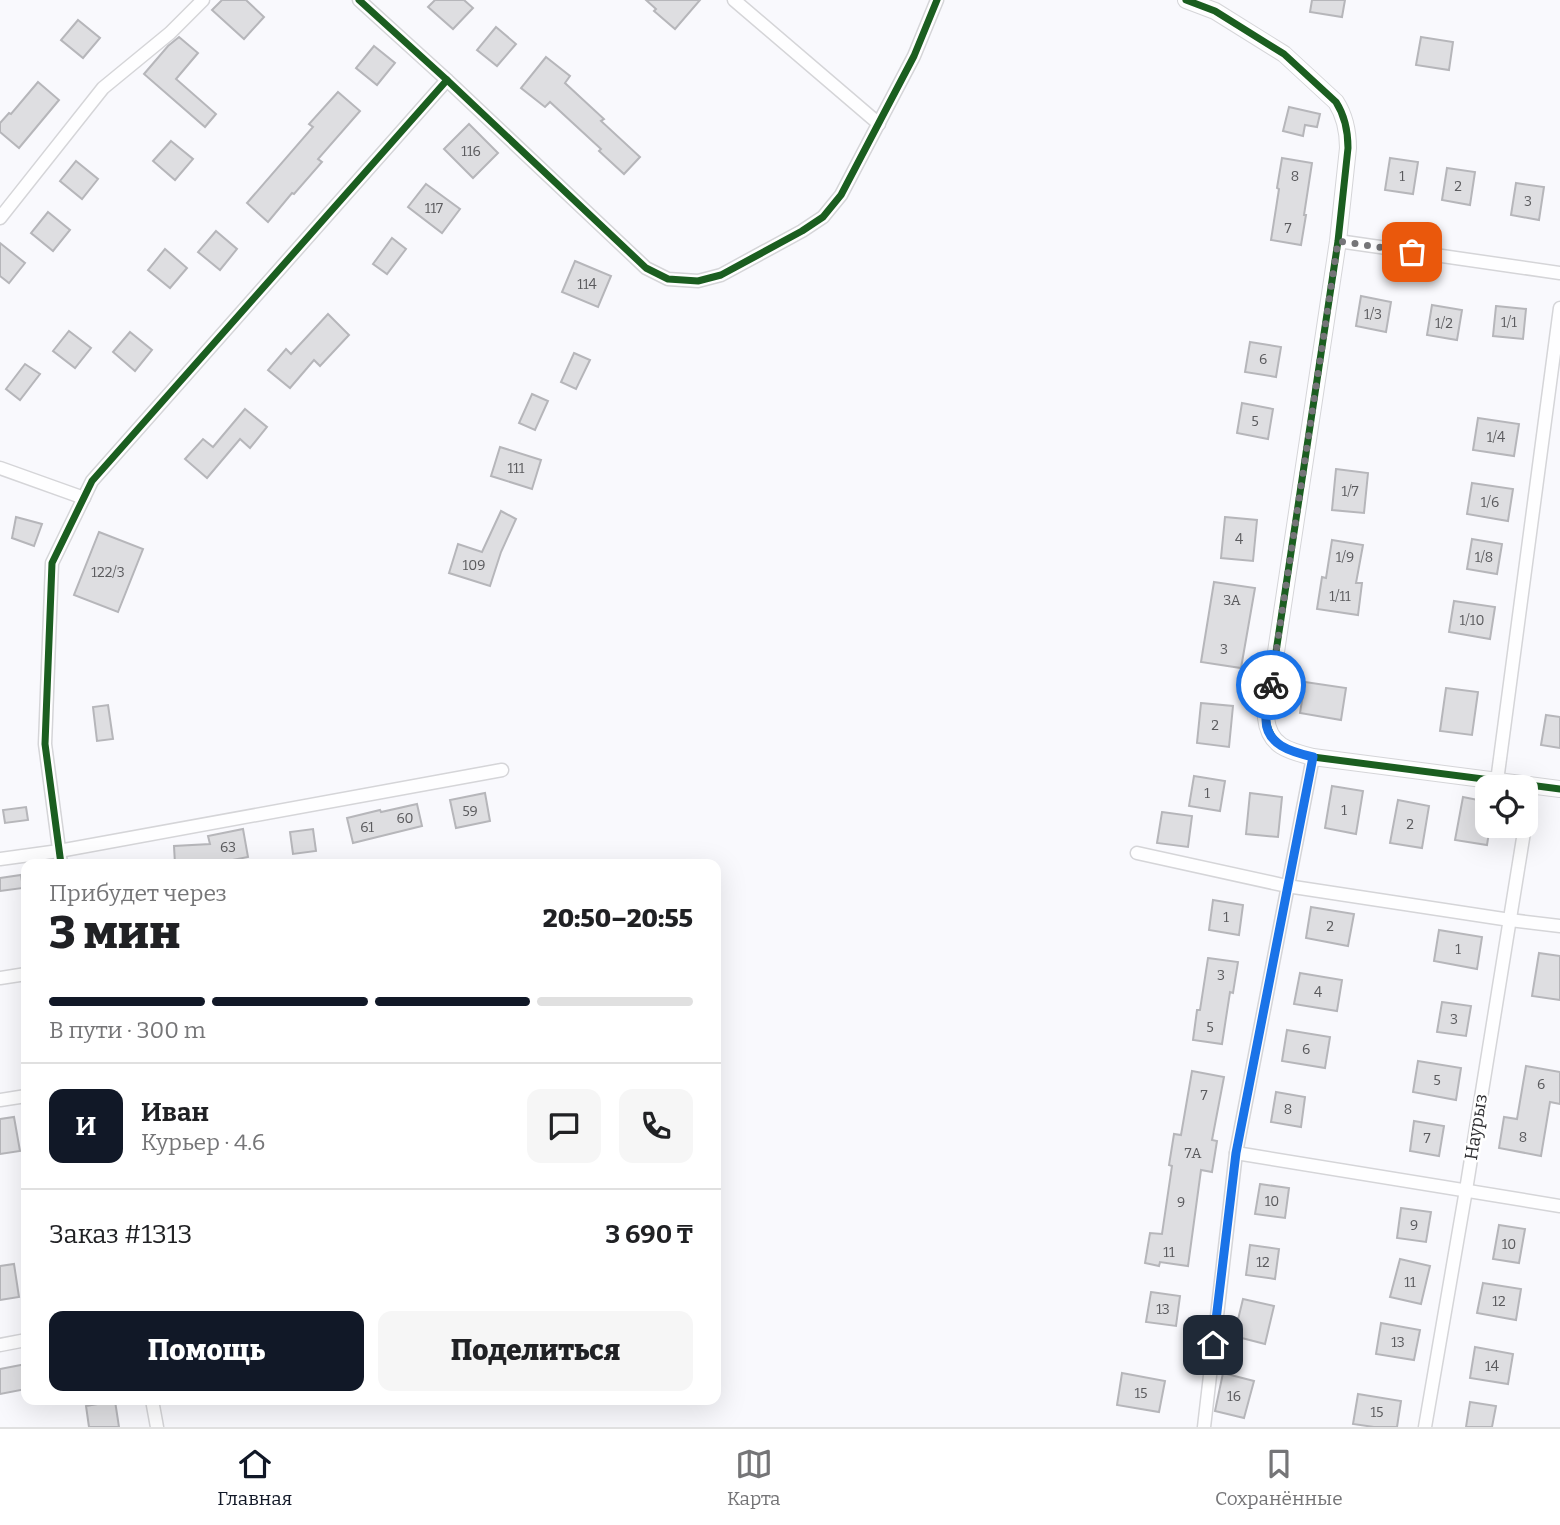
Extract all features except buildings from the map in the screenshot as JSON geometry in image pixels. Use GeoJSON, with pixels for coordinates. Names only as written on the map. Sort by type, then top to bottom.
{"type":"FeatureCollection","features":[{"type":"Feature","properties":{"kind":"street"},"geometry":{"type":"LineString","coordinates":[[0,218],[103,88],[170,33],[202,0]]}},
{"type":"Feature","properties":{"kind":"street"},"geometry":{"type":"LineString","coordinates":[[359,0],[646,268],[668,279],[698,281],[722,275],[802,231],[823,216],[842,195],[914,57],[937,0]]}},
{"type":"Feature","properties":{"kind":"street"},"geometry":{"type":"LineString","coordinates":[[734,0],[878,124]]}},
{"type":"Feature","properties":{"kind":"street"},"geometry":{"type":"LineString","coordinates":[[1186,0],[1214,11],[1284,54],[1342,111],[1348,135],[1338,241],[1266,718],[1267,730],[1279,745],[1290,752],[1475,778]]}},
{"type":"Feature","properties":{"kind":"street"},"geometry":{"type":"LineString","coordinates":[[61,859],[45,744],[52,563],[92,481],[447,80]]}},
{"type":"Feature","properties":{"kind":"street"},"geometry":{"type":"LineString","coordinates":[[1338,241],[1560,273]]}},
{"type":"Feature","properties":{"kind":"street"},"geometry":{"type":"LineString","coordinates":[[1498,775],[1560,308]]}},
{"type":"Feature","properties":{"kind":"street"},"geometry":{"type":"LineString","coordinates":[[0,468],[84,498]]}},
{"type":"Feature","properties":{"kind":"street"},"geometry":{"type":"LineString","coordinates":[[1204,1427],[1236,1153],[1313,757]]}},
{"type":"Feature","properties":{"kind":"street"},"geometry":{"type":"LineString","coordinates":[[0,859],[60,851],[502,770]]}},
{"type":"Feature","properties":{"kind":"street"},"geometry":{"type":"LineString","coordinates":[[1538,786],[1560,789]]}},
{"type":"Feature","properties":{"kind":"street","name":"Наурыз"},"geometry":{"type":"LineString","coordinates":[[1425,1427],[1524,838]]}},
{"type":"Feature","properties":{"kind":"street"},"geometry":{"type":"LineString","coordinates":[[1137,853],[1287,886],[1560,926]]}},
{"type":"Feature","properties":{"kind":"street"},"geometry":{"type":"LineString","coordinates":[[0,978],[21,975]]}},
{"type":"Feature","properties":{"kind":"street"},"geometry":{"type":"LineString","coordinates":[[0,1100],[21,1097]]}},
{"type":"Feature","properties":{"kind":"street"},"geometry":{"type":"LineString","coordinates":[[1236,1153],[1560,1206]]}},
{"type":"Feature","properties":{"kind":"street"},"geometry":{"type":"LineString","coordinates":[[0,1345],[21,1341]]}},
{"type":"Feature","properties":{"kind":"street"},"geometry":{"type":"LineString","coordinates":[[153,1405],[157,1427]]}},
{"type":"Feature","properties":{"kind":"cycle path"},"geometry":{"type":"LineString","coordinates":[[359,0],[646,268],[668,279],[698,281],[721,275],[823,217],[841,195],[914,56],[937,0]]}},
{"type":"Feature","properties":{"kind":"cycle path"},"geometry":{"type":"LineString","coordinates":[[1186,0],[1215,11],[1284,54],[1336,102],[1344,118],[1347,136],[1338,241],[1266,718],[1271,735],[1281,746],[1313,757],[1560,789]]}},
{"type":"Feature","properties":{"kind":"cycle path"},"geometry":{"type":"LineString","coordinates":[[60,859],[45,744],[52,563],[92,481],[447,80]]}},
{"type":"Feature","properties":{"kind":"way so far"},"geometry":{"type":"LineString","coordinates":[[1271,685],[1338,241],[1412,252]]}},
{"type":"Feature","properties":{"kind":"route"},"geometry":{"type":"LineString","coordinates":[[1213,1345],[1236,1153],[1313,757],[1290,752],[1279,745],[1267,730],[1271,685]]}}]}
